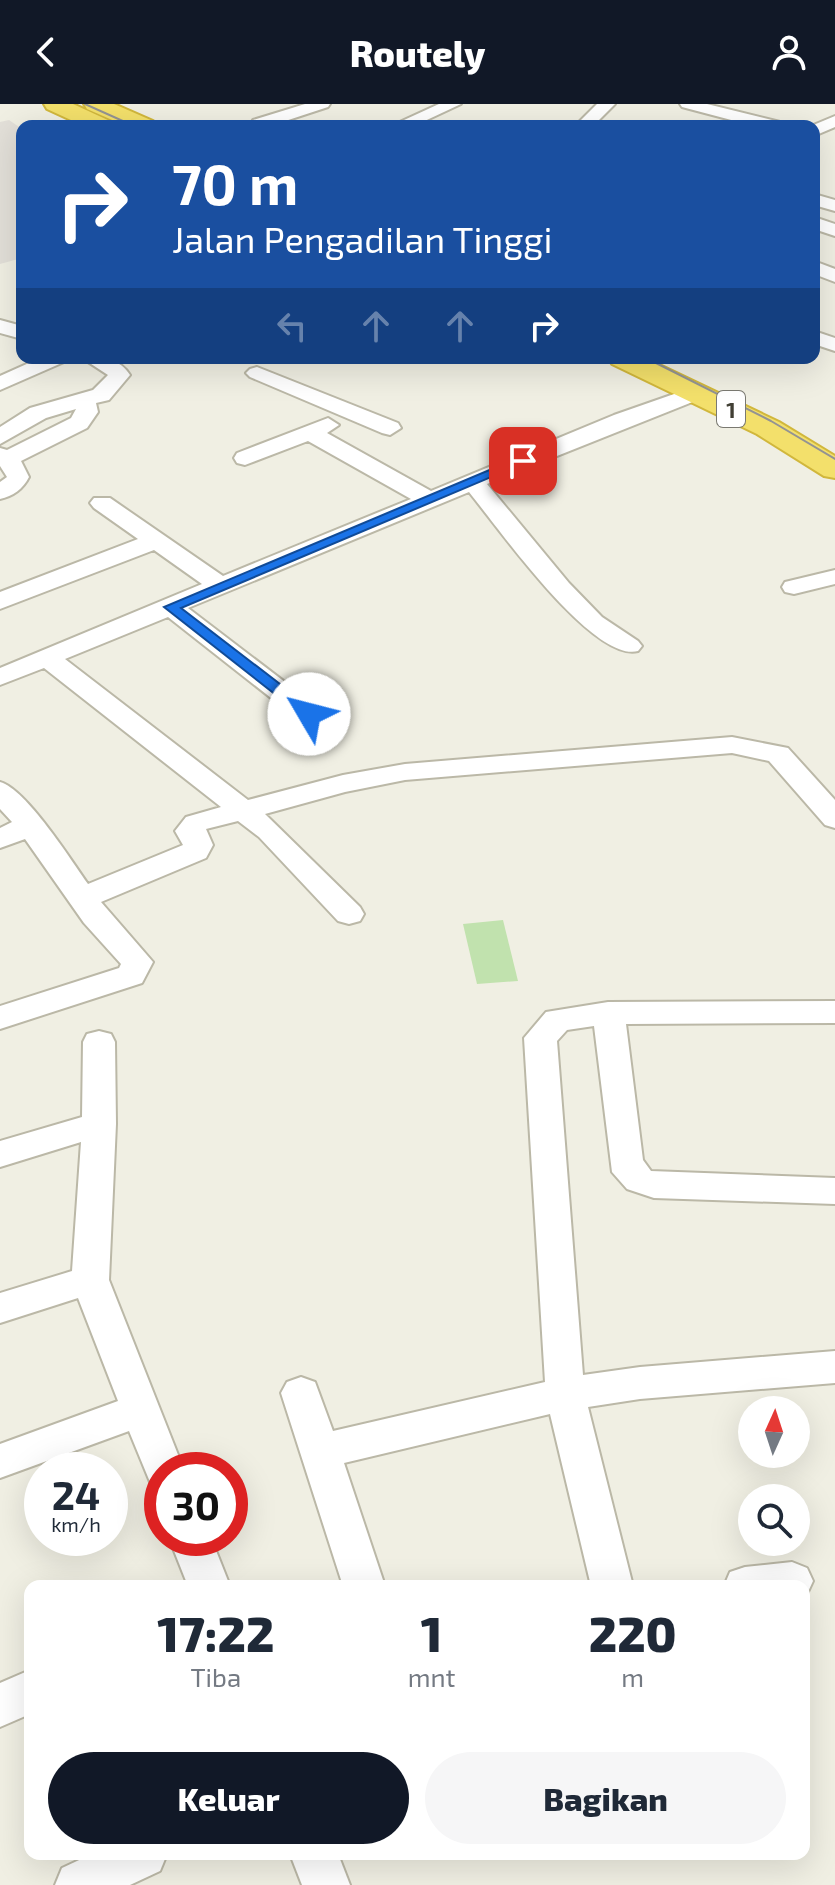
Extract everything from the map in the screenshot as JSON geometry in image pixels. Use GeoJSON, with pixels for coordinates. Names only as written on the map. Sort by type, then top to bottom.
{"type":"FeatureCollection","features":[{"type":"Feature","properties":{"kind":"highway"},"geometry":{"type":"LineString","coordinates":[[55,104],[89,120]]}},
{"type":"Feature","properties":{"kind":"highway"},"geometry":{"type":"LineString","coordinates":[[71,104],[101,120]]}},
{"type":"Feature","properties":{"kind":"highway"},"geometry":{"type":"LineString","coordinates":[[95,104],[133,120]]}},
{"type":"Feature","properties":{"kind":"highway"},"geometry":{"type":"LineString","coordinates":[[113,104],[147,120]]}},
{"type":"Feature","properties":{"kind":"highway","name":"1"},"geometry":{"type":"LineString","coordinates":[[635,364],[768,428],[835,469]]}},
{"type":"Feature","properties":{"kind":"highway","name":"1"},"geometry":{"type":"LineString","coordinates":[[685,364],[835,441]]}},
{"type":"Feature","properties":{"kind":"street"},"geometry":{"type":"LineString","coordinates":[[281,117],[322,104]]}},
{"type":"Feature","properties":{"kind":"street"},"geometry":{"type":"LineString","coordinates":[[414,120],[453,104]]}},
{"type":"Feature","properties":{"kind":"street"},"geometry":{"type":"LineString","coordinates":[[688,104],[751,120]]}},
{"type":"Feature","properties":{"kind":"street"},"geometry":{"type":"LineString","coordinates":[[258,116],[289,120]]}},
{"type":"Feature","properties":{"kind":"street"},"geometry":{"type":"LineString","coordinates":[[0,384],[44,364]]}},
{"type":"Feature","properties":{"kind":"street"},"geometry":{"type":"LineString","coordinates":[[0,492],[15,483],[18,477],[17,470],[2,450],[79,423],[87,412],[85,401],[101,395],[119,375],[104,364]]}},
{"type":"Feature","properties":{"kind":"street"},"geometry":{"type":"LineString","coordinates":[[257,373],[390,428]]}},
{"type":"Feature","properties":{"kind":"street"},"geometry":{"type":"LineString","coordinates":[[0,677],[697,392]]}},
{"type":"Feature","properties":{"kind":"street"},"geometry":{"type":"LineString","coordinates":[[245,458],[355,412]]}},
{"type":"Feature","properties":{"kind":"street"},"geometry":{"type":"LineString","coordinates":[[310,433],[431,500]]}},
{"type":"Feature","properties":{"kind":"street"},"geometry":{"type":"LineString","coordinates":[[473,482],[560,588],[593,622],[629,646]]}},
{"type":"Feature","properties":{"kind":"street"},"geometry":{"type":"LineString","coordinates":[[102,503],[221,586]]}},
{"type":"Feature","properties":{"kind":"street"},"geometry":{"type":"LineString","coordinates":[[0,601],[155,541]]}},
{"type":"Feature","properties":{"kind":"street"},"geometry":{"type":"LineString","coordinates":[[794,587],[835,577]]}},
{"type":"Feature","properties":{"kind":"street"},"geometry":{"type":"LineString","coordinates":[[171,607],[309,714]]}},
{"type":"Feature","properties":{"kind":"street"},"geometry":{"type":"LineString","coordinates":[[47,658],[269,831],[349,914]]}},
{"type":"Feature","properties":{"kind":"street"},"geometry":{"type":"LineString","coordinates":[[82,898],[189,855],[198,848],[191,827],[239,810],[405,772],[732,745],[778,754],[835,819]]}},
{"type":"Feature","properties":{"kind":"street"},"geometry":{"type":"LineString","coordinates":[[0,791],[30,825],[82,898],[137,962],[131,975],[0,1018]]}},
{"type":"Feature","properties":{"kind":"street"},"geometry":{"type":"LineString","coordinates":[[0,839],[30,825]]}},
{"type":"Feature","properties":{"kind":"street"},"geometry":{"type":"LineString","coordinates":[[611,1580],[565,1394],[540,1038],[557,1020],[608,1013],[835,1012]]}},
{"type":"Feature","properties":{"kind":"street"},"geometry":{"type":"LineString","coordinates":[[608,1013],[619,1079],[626,1160],[630,1172],[639,1180],[654,1185],[835,1191]]}},
{"type":"Feature","properties":{"kind":"street"},"geometry":{"type":"LineString","coordinates":[[99,1042],[99,1124],[90,1280],[157,1452]]}},
{"type":"Feature","properties":{"kind":"street"},"geometry":{"type":"LineString","coordinates":[[0,1154],[99,1124]]}},
{"type":"Feature","properties":{"kind":"street"},"geometry":{"type":"LineString","coordinates":[[0,1308],[90,1280]]}},
{"type":"Feature","properties":{"kind":"street"},"geometry":{"type":"LineString","coordinates":[[321,1451],[565,1394],[640,1383],[835,1367]]}},
{"type":"Feature","properties":{"kind":"street"},"geometry":{"type":"LineString","coordinates":[[301,1393],[362,1580]]}},
{"type":"Feature","properties":{"kind":"street"},"geometry":{"type":"LineString","coordinates":[[0,1461],[140,1410]]}},
{"type":"Feature","properties":{"kind":"street"},"geometry":{"type":"LineString","coordinates":[[197,1556],[207,1580]]}},
{"type":"Feature","properties":{"kind":"street"},"geometry":{"type":"LineString","coordinates":[[0,1706],[24,1694]]}},
{"type":"Feature","properties":{"kind":"street"},"geometry":{"type":"LineString","coordinates":[[79,1885],[131,1860]]}},
{"type":"Feature","properties":{"kind":"street"},"geometry":{"type":"LineString","coordinates":[[316,1860],[326,1885]]}},
{"type":"Feature","properties":{"kind":"shaded area"},"geometry":{"type":"Polygon","coordinates":[[[9,120],[16,125],[16,260],[0,264],[0,122],[9,120]]]}},
{"type":"Feature","properties":{"kind":"green space"},"geometry":{"type":"Polygon","coordinates":[[[503,920],[518,981],[477,984],[463,924],[503,920]]]}},
{"type":"Feature","properties":{"kind":"tram line"},"geometry":{"type":"LineString","coordinates":[[85,104],[121,120]]}},
{"type":"Feature","properties":{"kind":"tram line"},"geometry":{"type":"LineString","coordinates":[[658,364],[771,421],[835,459]]}},
{"type":"Feature","properties":{"kind":"route"},"geometry":{"type":"LineString","coordinates":[[309,714],[171,607],[523,461]]}}]}
